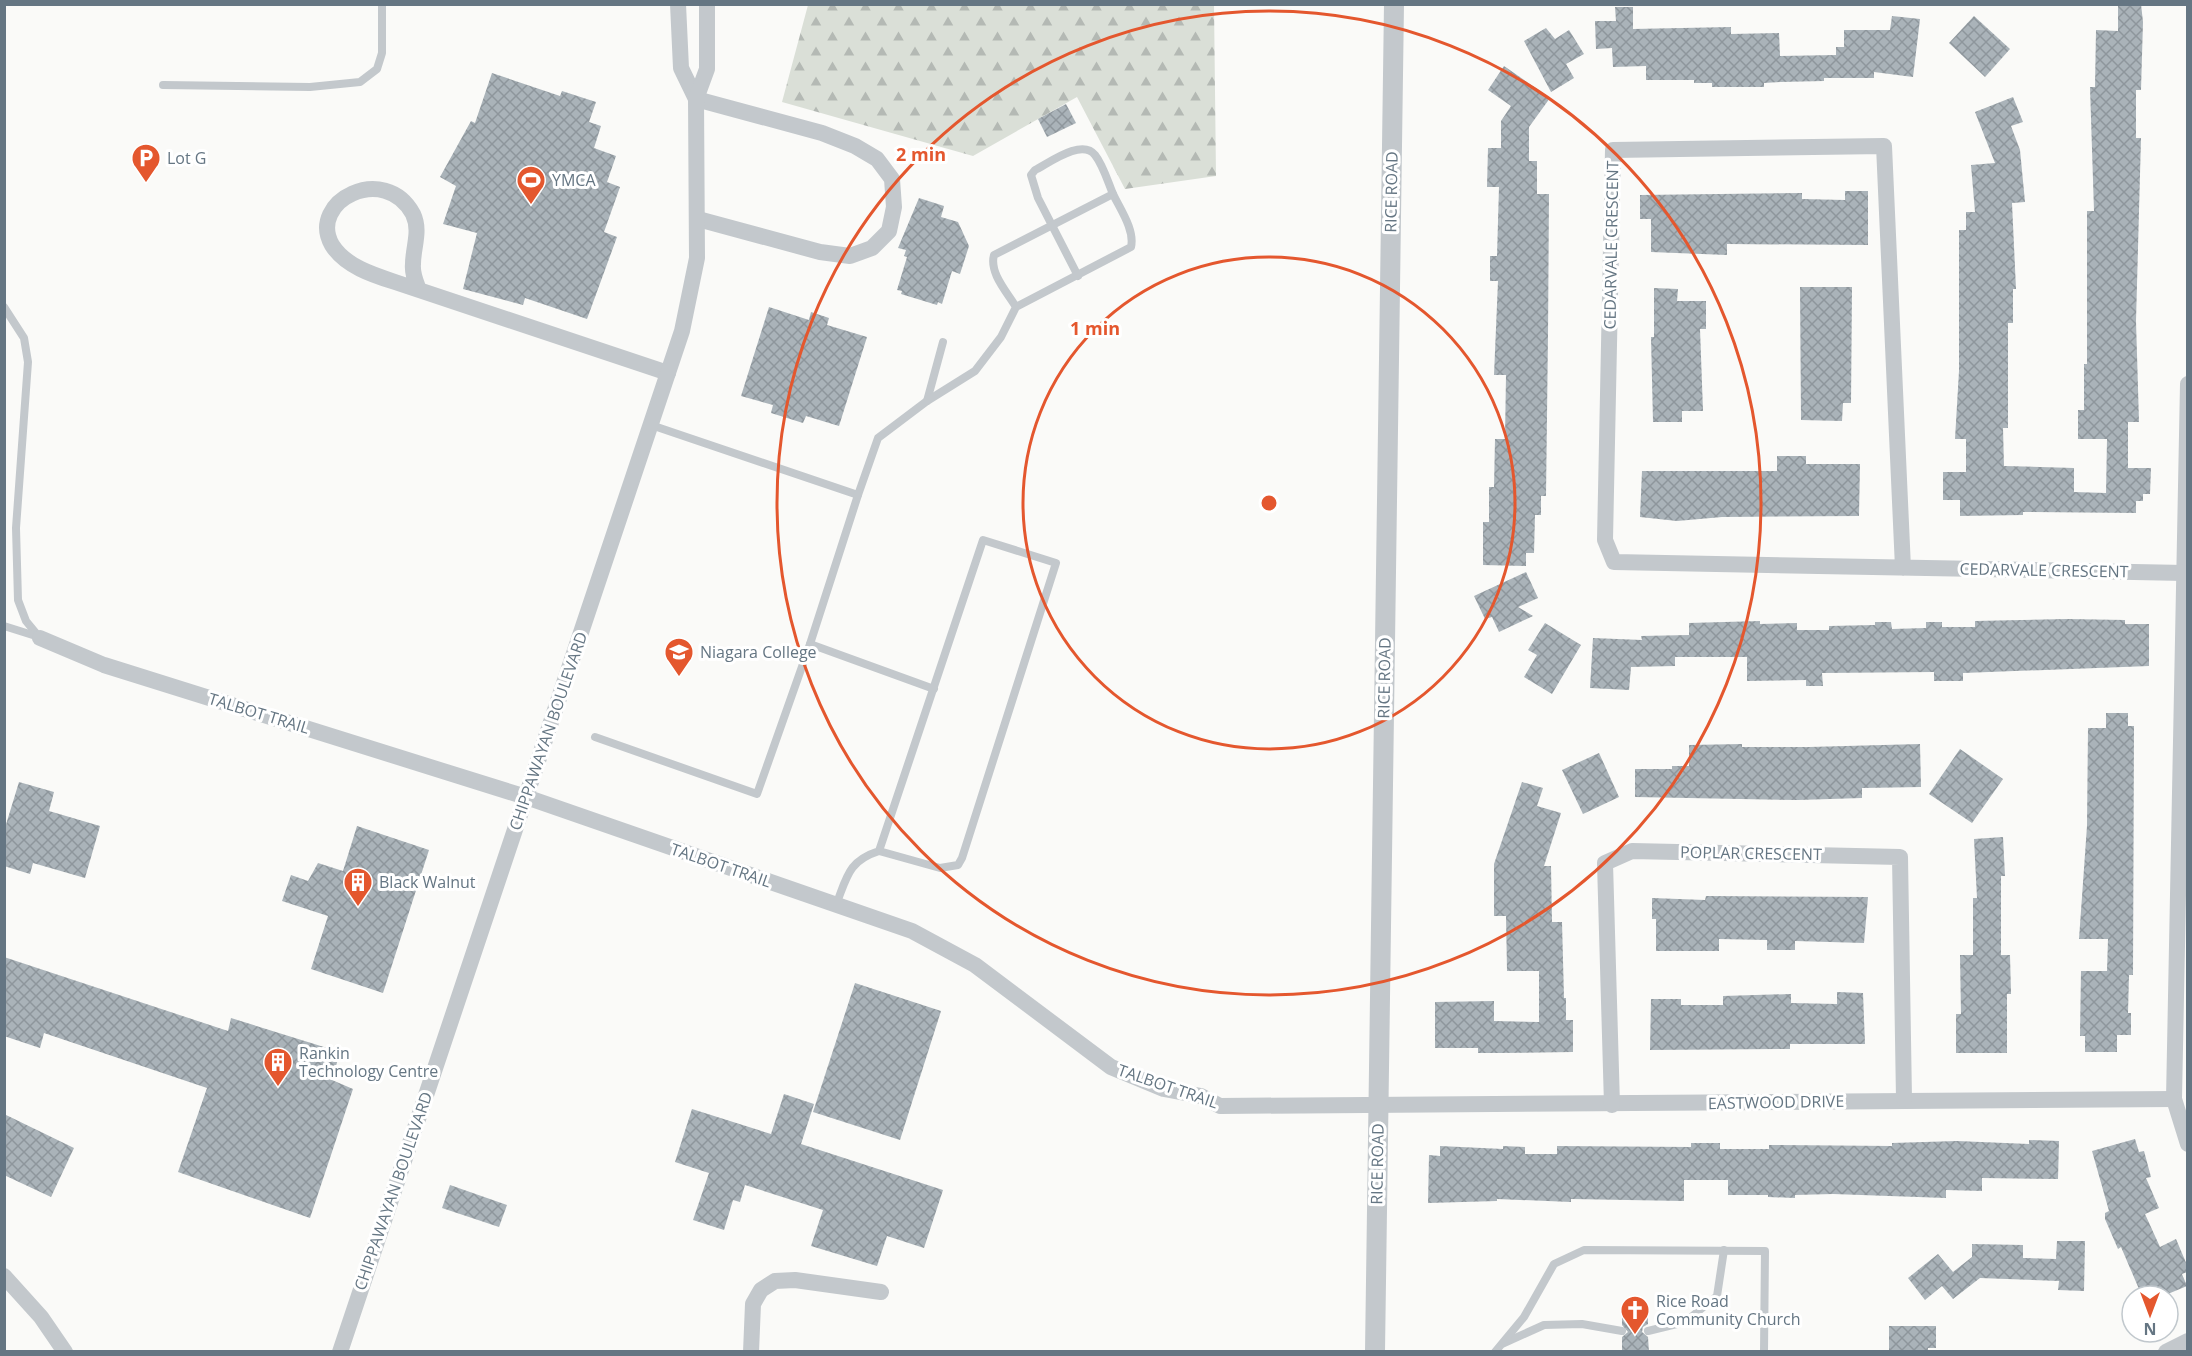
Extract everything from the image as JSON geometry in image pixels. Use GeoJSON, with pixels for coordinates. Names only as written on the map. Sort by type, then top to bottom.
{"type":"FeatureCollection","features":[{"type":"Feature","properties":{"kind":"street","name":"CHIPPAWAYAN BOULEVARD"},"geometry":{"type":"LineString","coordinates":[[678,4],[681,68],[696,99]]}},
{"type":"Feature","properties":{"kind":"street","name":"CHIPPAWAYAN BOULEVARD"},"geometry":{"type":"LineString","coordinates":[[340,1352],[668,373],[691,298],[697,258],[698,219],[696,99],[707,69],[707,4]]}},
{"type":"Feature","properties":{"kind":"street","name":"RICE ROAD"},"geometry":{"type":"LineString","coordinates":[[1375,1352],[1394,4]]}},
{"type":"Feature","properties":{"kind":"street"},"geometry":{"type":"LineString","coordinates":[[696,99],[822,133],[855,146],[877,159],[892,179],[894,207],[889,231],[872,248],[850,256],[820,252],[698,219]]}},
{"type":"Feature","properties":{"kind":"street","name":"CEDARVALE CRESCENT"},"geometry":{"type":"LineString","coordinates":[[1903,568],[1884,146],[1613,150],[1605,540],[1614,562],[1903,568],[2185,573]]}},
{"type":"Feature","properties":{"kind":"street"},"geometry":{"type":"LineString","coordinates":[[419,290],[413,276],[417,231],[413,215],[405,204],[394,194],[380,189],[346,195],[336,204],[331,215],[329,229],[332,245],[346,260],[366,272],[419,290],[668,373]]}},
{"type":"Feature","properties":{"kind":"street"},"geometry":{"type":"LineString","coordinates":[[2187,384],[2184,847],[2174,1099],[2187,1143]]}},
{"type":"Feature","properties":{"kind":"street","name":"TALBOT TRAIL"},"geometry":{"type":"LineString","coordinates":[[40,638],[104,665],[526,797],[912,931],[944,946],[1005,985],[1095,1056],[1146,1082],[1201,1096],[1220,1106],[1378,1105]]}},
{"type":"Feature","properties":{"kind":"street","name":"POPLAR CRESCENT"},"geometry":{"type":"LineString","coordinates":[[1612,1105],[1605,863],[1632,851],[1900,857],[1904,1100]]}},
{"type":"Feature","properties":{"kind":"street","name":"EASTWOOD DRIVE"},"geometry":{"type":"LineString","coordinates":[[1378,1105],[2174,1099]]}},
{"type":"Feature","properties":{"kind":"street"},"geometry":{"type":"LineString","coordinates":[[4,1276],[40,1317],[65,1352]]}},
{"type":"Feature","properties":{"kind":"street"},"geometry":{"type":"LineString","coordinates":[[751,1352],[753,1304],[760,1290],[775,1281],[795,1280],[881,1292]]}},
{"type":"Feature","properties":{"kind":"street"},"geometry":{"type":"LineString","coordinates":[[2166,1352],[2187,1341]]}},
{"type":"Feature","properties":{"kind":"lane"},"geometry":{"type":"LineString","coordinates":[[163,84],[310,87],[360,82],[376,69],[381,53],[382,4]]}},
{"type":"Feature","properties":{"kind":"lane"},"geometry":{"type":"LineString","coordinates":[[595,737],[757,794],[810,644],[878,438],[985,362],[1016,307],[1078,276],[1131,247],[1130,231],[1095,155],[1090,150],[1073,150],[1035,170],[1031,175],[1035,190],[1078,276]]}},
{"type":"Feature","properties":{"kind":"lane"},"geometry":{"type":"LineString","coordinates":[[1016,307],[994,271],[994,255],[1113,194]]}},
{"type":"Feature","properties":{"kind":"lane"},"geometry":{"type":"LineString","coordinates":[[4,306],[24,338],[28,362],[15,528],[18,600],[26,621],[40,638]]}},
{"type":"Feature","properties":{"kind":"lane"},"geometry":{"type":"LineString","coordinates":[[927,401],[943,342]]}},
{"type":"Feature","properties":{"kind":"lane"},"geometry":{"type":"LineString","coordinates":[[651,424],[858,495]]}},
{"type":"Feature","properties":{"kind":"lane"},"geometry":{"type":"LineString","coordinates":[[836,905],[852,866],[862,856],[879,850],[940,868],[958,865],[1056,563],[983,540],[879,850]]}},
{"type":"Feature","properties":{"kind":"lane"},"geometry":{"type":"LineString","coordinates":[[4,626],[40,638]]}},
{"type":"Feature","properties":{"kind":"lane"},"geometry":{"type":"LineString","coordinates":[[810,644],[934,689]]}},
{"type":"Feature","properties":{"kind":"lane"},"geometry":{"type":"LineString","coordinates":[[1495,1352],[1524,1317],[1554,1264],[1584,1250],[1724,1250],[1765,1251],[1764,1352]]}},
{"type":"Feature","properties":{"kind":"lane"},"geometry":{"type":"LineString","coordinates":[[1648,1331],[1685,1322],[1718,1296],[1724,1250]]}},
{"type":"Feature","properties":{"kind":"lane"},"geometry":{"type":"LineString","coordinates":[[1502,1344],[1544,1325],[1582,1324],[1622,1331]]}},
{"type":"Feature","properties":{"kind":"green space"},"geometry":{"type":"Polygon","coordinates":[[[808,5],[1214,5],[1216,176],[1125,189],[1077,97],[973,156],[782,102],[808,5]]]}},
{"type":"Feature","properties":{"kind":"building"},"geometry":{"type":"Polygon","coordinates":[[[2118,4],[2141,4],[2143,22],[2141,90],[2136,90],[2136,138],[2141,138],[2136,321],[2139,422],[2128,422],[2128,468],[2151,468],[2150,494],[2143,494],[2143,501],[2136,501],[2136,513],[2023,512],[2023,515],[1960,516],[1960,500],[1943,500],[1943,472],[1966,472],[1966,439],[1955,439],[1959,371],[1959,230],[1966,230],[1966,212],[1975,212],[1971,165],[1995,163],[1975,112],[2013,97],[2023,122],[2011,126],[2020,150],[2025,202],[2012,203],[2016,289],[2013,289],[2013,323],[2008,323],[2008,428],[2003,428],[2004,466],[2074,468],[2074,492],[2106,493],[2107,439],[2078,439],[2078,410],[2084,410],[2084,364],[2087,364],[2087,211],[2094,211],[2090,87],[2095,87],[2096,30],[2118,31],[2118,4]]]}},
{"type":"Feature","properties":{"kind":"building"},"geometry":{"type":"Polygon","coordinates":[[[1615,7],[1633,7],[1633,29],[1731,27],[1731,34],[1779,33],[1780,56],[1836,55],[1836,47],[1844,47],[1844,30],[1890,30],[1892,16],[1920,19],[1913,77],[1874,72],[1874,78],[1824,78],[1824,81],[1764,83],[1764,87],[1712,87],[1712,83],[1694,83],[1694,80],[1646,80],[1646,66],[1613,67],[1612,48],[1596,49],[1595,21],[1616,21],[1615,7]]]}},
{"type":"Feature","properties":{"kind":"building"},"geometry":{"type":"Polygon","coordinates":[[[1974,16],[2010,49],[1985,77],[1949,43],[1974,16]]]}},
{"type":"Feature","properties":{"kind":"building"},"geometry":{"type":"Polygon","coordinates":[[[1546,28],[1555,39],[1569,30],[1584,54],[1566,64],[1574,78],[1551,92],[1524,41],[1546,28]]]}},
{"type":"Feature","properties":{"kind":"building"},"geometry":{"type":"Polygon","coordinates":[[[1504,66],[1550,98],[1529,127],[1529,161],[1537,161],[1537,194],[1549,194],[1546,496],[1541,496],[1541,515],[1535,515],[1534,553],[1526,553],[1526,566],[1483,565],[1483,522],[1489,522],[1489,487],[1494,487],[1495,439],[1505,439],[1506,375],[1494,375],[1498,281],[1490,281],[1490,256],[1497,256],[1499,187],[1487,187],[1488,148],[1501,148],[1501,121],[1511,106],[1488,90],[1504,66]]]}},
{"type":"Feature","properties":{"kind":"building","name":"YMCA"},"geometry":{"type":"Polygon","coordinates":[[[492,73],[560,96],[562,91],[596,102],[589,122],[601,126],[594,148],[616,156],[607,182],[620,187],[604,232],[617,237],[587,319],[525,298],[523,305],[463,289],[477,233],[443,224],[456,186],[440,177],[471,121],[475,123],[492,73]]]}},
{"type":"Feature","properties":{"kind":"building"},"geometry":{"type":"Polygon","coordinates":[[[1066,104],[1076,123],[1047,137],[1038,119],[1066,104]]]}},
{"type":"Feature","properties":{"kind":"building"},"geometry":{"type":"Polygon","coordinates":[[[1845,191],[1868,191],[1868,245],[1727,244],[1727,255],[1651,252],[1651,219],[1640,219],[1640,195],[1802,193],[1802,199],[1845,200],[1845,191]]]}},
{"type":"Feature","properties":{"kind":"building"},"geometry":{"type":"Polygon","coordinates":[[[919,198],[944,206],[941,217],[958,222],[969,246],[960,274],[952,271],[942,304],[938,302],[937,305],[901,294],[902,291],[897,290],[907,257],[904,256],[906,250],[898,248],[919,198]]]}},
{"type":"Feature","properties":{"kind":"building"},"geometry":{"type":"Polygon","coordinates":[[[1800,287],[1852,287],[1851,403],[1843,403],[1842,421],[1801,420],[1800,287]]]}},
{"type":"Feature","properties":{"kind":"building"},"geometry":{"type":"Polygon","coordinates":[[[1654,288],[1678,289],[1677,301],[1706,301],[1706,329],[1700,329],[1703,411],[1682,411],[1682,422],[1653,422],[1651,337],[1654,337],[1654,288]]]}},
{"type":"Feature","properties":{"kind":"building"},"geometry":{"type":"Polygon","coordinates":[[[769,307],[809,320],[811,312],[829,318],[827,325],[867,337],[839,426],[806,416],[803,423],[771,413],[773,405],[741,396],[769,307]]]}},
{"type":"Feature","properties":{"kind":"building"},"geometry":{"type":"Polygon","coordinates":[[[1777,456],[1806,456],[1806,464],[1860,464],[1859,516],[1722,517],[1677,521],[1640,517],[1642,471],[1777,471],[1777,456]]]}},
{"type":"Feature","properties":{"kind":"building"},"geometry":{"type":"Polygon","coordinates":[[[1526,572],[1538,598],[1518,607],[1533,616],[1499,632],[1492,617],[1485,619],[1474,596],[1526,572]]]}},
{"type":"Feature","properties":{"kind":"building"},"geometry":{"type":"Polygon","coordinates":[[[2125,620],[2125,624],[2149,624],[2149,666],[1963,673],[1963,681],[1934,681],[1934,672],[1822,673],[1823,686],[1806,686],[1806,680],[1747,681],[1747,657],[1675,657],[1675,666],[1631,667],[1629,690],[1590,688],[1593,638],[1642,640],[1641,636],[1689,635],[1689,623],[1760,621],[1760,624],[1797,623],[1797,630],[1829,630],[1829,626],[1875,625],[1875,622],[1891,622],[1892,629],[1926,628],[1926,622],[1942,622],[1942,627],[1975,627],[1975,621],[2125,620]]]}},
{"type":"Feature","properties":{"kind":"building"},"geometry":{"type":"Polygon","coordinates":[[[1545,623],[1581,645],[1552,694],[1524,677],[1537,655],[1528,650],[1545,623]]]}},
{"type":"Feature","properties":{"kind":"building"},"geometry":{"type":"Polygon","coordinates":[[[2106,713],[2128,713],[2128,726],[2134,726],[2133,975],[2129,975],[2128,1013],[2131,1013],[2131,1035],[2117,1035],[2117,1052],[2085,1052],[2085,1036],[2080,1036],[2081,971],[2107,971],[2108,939],[2079,939],[2087,826],[2088,728],[2106,728],[2106,713]]]}},
{"type":"Feature","properties":{"kind":"building"},"geometry":{"type":"Polygon","coordinates":[[[1742,744],[1742,747],[1809,747],[1920,744],[1921,787],[1862,788],[1862,798],[1798,800],[1635,797],[1635,769],[1672,769],[1672,766],[1689,766],[1689,745],[1742,744]]]}},
{"type":"Feature","properties":{"kind":"building"},"geometry":{"type":"Polygon","coordinates":[[[1960,749],[2003,779],[1972,823],[1929,794],[1960,749]]]}},
{"type":"Feature","properties":{"kind":"building"},"geometry":{"type":"Polygon","coordinates":[[[1599,753],[1619,797],[1583,814],[1562,770],[1599,753]]]}},
{"type":"Feature","properties":{"kind":"building"},"geometry":{"type":"Polygon","coordinates":[[[19,782],[54,792],[49,811],[100,826],[85,878],[33,863],[30,874],[4,866],[4,831],[19,782]]]}},
{"type":"Feature","properties":{"kind":"building"},"geometry":{"type":"Polygon","coordinates":[[[1522,782],[1543,788],[1537,806],[1561,813],[1544,866],[1551,866],[1552,922],[1562,922],[1564,998],[1566,998],[1566,1020],[1573,1020],[1573,1052],[1478,1053],[1478,1048],[1435,1048],[1435,1002],[1494,1001],[1494,1021],[1539,1022],[1539,971],[1507,971],[1506,916],[1494,916],[1494,864],[1522,782]]]}},
{"type":"Feature","properties":{"kind":"building","name":"Black Walnut"},"geometry":{"type":"Polygon","coordinates":[[[357,826],[429,850],[383,993],[311,969],[328,916],[282,901],[291,875],[308,881],[318,863],[343,871],[357,826]]]}},
{"type":"Feature","properties":{"kind":"building"},"geometry":{"type":"Polygon","coordinates":[[[2003,837],[2005,876],[2001,876],[2001,955],[2010,955],[2011,994],[2007,994],[2007,1053],[1956,1053],[1956,1014],[1961,1014],[1960,955],[1973,955],[1973,898],[1977,898],[1974,839],[2003,837]]]}},
{"type":"Feature","properties":{"kind":"building"},"geometry":{"type":"Polygon","coordinates":[[[1706,896],[1868,897],[1864,943],[1795,941],[1795,950],[1767,950],[1767,940],[1719,939],[1719,951],[1656,951],[1656,919],[1652,919],[1652,898],[1705,900],[1706,896]]]}},
{"type":"Feature","properties":{"kind":"building","name":"Rankin Technology Centre"},"geometry":{"type":"Polygon","coordinates":[[[4,957],[228,1031],[231,1018],[340,1052],[332,1080],[353,1089],[310,1218],[178,1172],[207,1088],[44,1033],[40,1048],[4,1036],[4,957]]]}},
{"type":"Feature","properties":{"kind":"building"},"geometry":{"type":"Polygon","coordinates":[[[855,983],[941,1011],[900,1140],[813,1112],[855,983]]]}},
{"type":"Feature","properties":{"kind":"building"},"geometry":{"type":"Polygon","coordinates":[[[1837,992],[1863,993],[1865,1044],[1790,1044],[1790,1049],[1650,1050],[1651,999],[1681,999],[1681,1005],[1723,1005],[1723,996],[1791,994],[1791,1003],[1837,1004],[1837,992]]]}},
{"type":"Feature","properties":{"kind":"building"},"geometry":{"type":"Polygon","coordinates":[[[784,1094],[814,1104],[801,1144],[943,1190],[924,1248],[887,1236],[877,1266],[811,1246],[823,1210],[745,1185],[740,1202],[733,1200],[724,1230],[693,1220],[709,1173],[675,1162],[692,1109],[771,1134],[784,1094]]]}},
{"type":"Feature","properties":{"kind":"building"},"geometry":{"type":"Polygon","coordinates":[[[4,1114],[74,1148],[51,1197],[4,1175],[4,1114]]]}},
{"type":"Feature","properties":{"kind":"building"},"geometry":{"type":"Polygon","coordinates":[[[2135,1139],[2139,1152],[2144,1151],[2151,1177],[2146,1178],[2159,1208],[2145,1214],[2160,1247],[2176,1239],[2187,1265],[2187,1272],[2182,1274],[2187,1286],[2180,1289],[2180,1284],[2137,1284],[2121,1247],[2118,1249],[2105,1219],[2105,1213],[2109,1211],[2092,1151],[2135,1139]]]}},
{"type":"Feature","properties":{"kind":"building"},"geometry":{"type":"Polygon","coordinates":[[[2029,1140],[2059,1141],[2058,1179],[1982,1178],[1982,1191],[1946,1190],[1946,1198],[1833,1194],[1795,1195],[1795,1198],[1728,1195],[1728,1180],[1684,1180],[1684,1201],[1571,1199],[1571,1202],[1497,1199],[1497,1201],[1428,1203],[1429,1155],[1440,1156],[1440,1146],[1503,1149],[1503,1146],[1525,1147],[1525,1154],[1557,1154],[1557,1146],[1691,1147],[1691,1143],[1720,1143],[1720,1149],[1769,1149],[1769,1145],[1892,1146],[1892,1143],[1957,1141],[2029,1144],[2029,1140]]]}},
{"type":"Feature","properties":{"kind":"building"},"geometry":{"type":"Polygon","coordinates":[[[450,1185],[507,1205],[499,1227],[442,1208],[450,1185]]]}},
{"type":"Feature","properties":{"kind":"building"},"geometry":{"type":"Polygon","coordinates":[[[2057,1241],[2085,1241],[2084,1291],[2058,1290],[2059,1281],[1980,1278],[1953,1299],[1942,1286],[1925,1300],[1908,1278],[1938,1254],[1953,1272],[1972,1257],[1972,1244],[2023,1245],[2023,1258],[2056,1259],[2057,1241]]]}},
{"type":"Feature","properties":{"kind":"building"},"geometry":{"type":"Polygon","coordinates":[[[1622,1318],[1648,1318],[1648,1324],[1643,1327],[1642,1332],[1648,1337],[1649,1352],[1622,1352],[1622,1337],[1628,1332],[1622,1325],[1622,1318]]]}},
{"type":"Feature","properties":{"kind":"building"},"geometry":{"type":"Polygon","coordinates":[[[1889,1326],[1936,1326],[1936,1348],[1928,1348],[1928,1352],[1889,1352],[1889,1326]]]}},
{"type":"Feature","properties":{"kind":"place","name":"Lot G"},"geometry":{"type":"Point","coordinates":[146,184]}},
{"type":"Feature","properties":{"kind":"place","name":"YMCA"},"geometry":{"type":"Point","coordinates":[531,206]}},
{"type":"Feature","properties":{"kind":"place","name":"Niagara College"},"geometry":{"type":"Point","coordinates":[679,678]}},
{"type":"Feature","properties":{"kind":"place","name":"Black Walnut"},"geometry":{"type":"Point","coordinates":[358,908]}},
{"type":"Feature","properties":{"kind":"place","name":"Rankin Technology Centre"},"geometry":{"type":"Point","coordinates":[278,1088]}},
{"type":"Feature","properties":{"kind":"place","name":"Rice Road Community Church"},"geometry":{"type":"Point","coordinates":[1635,1336]}}]}
